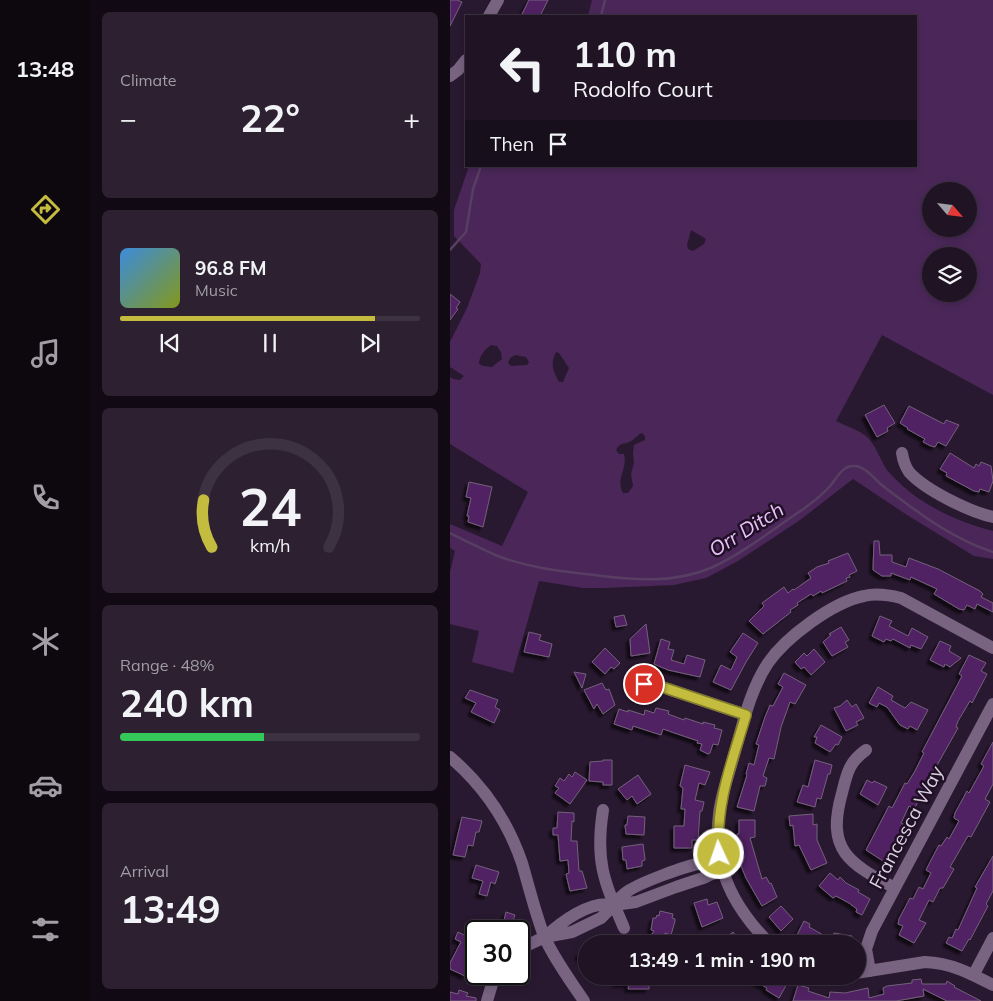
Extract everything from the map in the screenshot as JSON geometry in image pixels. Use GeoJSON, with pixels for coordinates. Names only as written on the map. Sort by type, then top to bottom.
{"type":"FeatureCollection","features":[{"type":"Feature","properties":{"kind":"street"},"geometry":{"type":"LineString","coordinates":[[490,15],[498,0]]}},
{"type":"Feature","properties":{"kind":"street"},"geometry":{"type":"LineString","coordinates":[[450,76],[465,61]]}},
{"type":"Feature","properties":{"kind":"street"},"geometry":{"type":"LineString","coordinates":[[902,453],[904,463],[909,472],[930,488],[959,504],[993,517]]}},
{"type":"Feature","properties":{"kind":"street"},"geometry":{"type":"LineString","coordinates":[[762,935],[742,910],[721,865],[718,840],[719,813],[754,689],[761,674],[777,651],[810,623],[843,604],[864,596],[889,595],[901,598],[993,648]]}},
{"type":"Feature","properties":{"kind":"street"},"geometry":{"type":"LineString","coordinates":[[636,686],[644,684],[659,686],[746,715]]}},
{"type":"Feature","properties":{"kind":"street","name":"Francesca Way"},"geometry":{"type":"LineString","coordinates":[[870,971],[866,956],[868,940],[993,704]]}},
{"type":"Feature","properties":{"kind":"street"},"geometry":{"type":"LineString","coordinates":[[866,750],[857,757],[848,770],[837,812],[837,833],[844,851],[857,866],[895,888]]}},
{"type":"Feature","properties":{"kind":"street"},"geometry":{"type":"LineString","coordinates":[[450,757],[475,781],[500,818],[520,857],[545,937],[553,954],[584,1001]]}},
{"type":"Feature","properties":{"kind":"street"},"geometry":{"type":"LineString","coordinates":[[603,810],[600,830],[600,856],[604,879],[624,928]]}},
{"type":"Feature","properties":{"kind":"street"},"geometry":{"type":"LineString","coordinates":[[614,905],[620,896],[629,890],[652,880],[701,863],[710,862],[721,865]]}},
{"type":"Feature","properties":{"kind":"street"},"geometry":{"type":"LineString","coordinates":[[530,944],[545,937],[558,925],[576,914],[605,903],[614,905]]}},
{"type":"Feature","properties":{"kind":"street"},"geometry":{"type":"LineString","coordinates":[[974,974],[993,938]]}},
{"type":"Feature","properties":{"kind":"street"},"geometry":{"type":"LineString","coordinates":[[866,972],[925,962],[949,964],[974,974],[993,985]]}},
{"type":"Feature","properties":{"kind":"street"},"geometry":{"type":"LineString","coordinates":[[487,1001],[492,985]]}},
{"type":"Feature","properties":{"kind":"shaded area"},"geometry":{"type":"Polygon","coordinates":[[[592,0],[993,0],[993,395],[882,335],[836,421],[867,437],[873,444],[887,470],[909,492],[949,516],[993,531],[993,559],[974,556],[853,479],[800,520],[738,561],[706,578],[674,585],[603,588],[583,588],[539,581],[513,673],[472,662],[479,631],[450,624],[450,572],[455,551],[450,548],[450,524],[502,546],[528,492],[450,444],[450,377],[460,380],[464,376],[450,367],[450,342],[467,308],[480,273],[481,264],[454,236],[454,210],[469,167],[917,167],[917,15],[588,15],[592,0]],[[691,230],[687,245],[688,249],[693,251],[704,244],[706,239],[691,230]],[[491,345],[487,349],[481,356],[479,364],[492,367],[502,359],[501,352],[497,346],[491,345]],[[556,352],[553,367],[559,382],[563,382],[569,368],[559,353],[556,352]],[[515,355],[510,358],[508,363],[511,366],[527,365],[529,362],[526,357],[515,355]],[[642,433],[616,450],[619,454],[624,454],[625,459],[620,483],[623,493],[628,493],[633,486],[631,474],[634,463],[634,445],[645,440],[645,436],[642,433]]]}},
{"type":"Feature","properties":{"kind":"building"},"geometry":{"type":"Polygon","coordinates":[[[450,0],[462,2],[450,26],[450,0]]]}},
{"type":"Feature","properties":{"kind":"building"},"geometry":{"type":"Polygon","coordinates":[[[529,0],[548,0],[540,15],[522,15],[529,0]]]}},
{"type":"Feature","properties":{"kind":"building"},"geometry":{"type":"Polygon","coordinates":[[[450,294],[460,302],[456,308],[458,309],[450,320],[450,294]]]}},
{"type":"Feature","properties":{"kind":"building"},"geometry":{"type":"Polygon","coordinates":[[[884,405],[895,423],[887,428],[888,431],[877,437],[865,415],[884,405]]]}},
{"type":"Feature","properties":{"kind":"building"},"geometry":{"type":"Polygon","coordinates":[[[909,406],[944,424],[946,420],[959,425],[946,446],[938,442],[935,447],[923,442],[925,439],[900,423],[909,406]]]}},
{"type":"Feature","properties":{"kind":"building"},"geometry":{"type":"Polygon","coordinates":[[[950,453],[974,468],[976,464],[979,466],[981,462],[991,466],[993,481],[989,492],[980,489],[979,492],[974,491],[946,476],[947,473],[940,469],[950,453]]]}},
{"type":"Feature","properties":{"kind":"building"},"geometry":{"type":"Polygon","coordinates":[[[469,482],[492,487],[483,527],[468,522],[469,516],[467,516],[471,498],[466,497],[469,482]]]}},
{"type":"Feature","properties":{"kind":"building"},"geometry":{"type":"Polygon","coordinates":[[[874,541],[879,541],[880,555],[892,555],[892,562],[906,567],[909,558],[938,569],[980,591],[983,594],[981,597],[993,603],[993,612],[977,604],[975,609],[967,605],[964,610],[959,609],[934,594],[937,589],[911,577],[910,580],[891,573],[891,576],[882,576],[873,570],[874,541]]]}},
{"type":"Feature","properties":{"kind":"building"},"geometry":{"type":"Polygon","coordinates":[[[848,553],[857,571],[846,578],[847,581],[822,593],[821,591],[813,596],[811,594],[797,603],[798,605],[790,610],[791,612],[763,634],[749,621],[764,606],[762,603],[784,587],[788,593],[794,590],[811,578],[808,573],[817,567],[829,563],[828,561],[848,553]]]}},
{"type":"Feature","properties":{"kind":"building"},"geometry":{"type":"Polygon","coordinates":[[[624,615],[627,625],[616,627],[614,617],[624,615]]]}},
{"type":"Feature","properties":{"kind":"building"},"geometry":{"type":"Polygon","coordinates":[[[880,616],[892,621],[889,626],[908,636],[912,628],[928,637],[921,649],[911,645],[910,648],[893,639],[891,641],[886,639],[884,642],[872,636],[880,616]]]}},
{"type":"Feature","properties":{"kind":"building"},"geometry":{"type":"Polygon","coordinates":[[[646,624],[650,653],[631,656],[630,639],[646,624]]]}},
{"type":"Feature","properties":{"kind":"building"},"geometry":{"type":"Polygon","coordinates":[[[841,627],[849,640],[845,642],[848,647],[832,656],[823,642],[831,635],[829,634],[841,627]]]}},
{"type":"Feature","properties":{"kind":"building"},"geometry":{"type":"Polygon","coordinates":[[[529,632],[541,635],[539,640],[552,644],[549,657],[524,652],[529,632]]]}},
{"type":"Feature","properties":{"kind":"building"},"geometry":{"type":"Polygon","coordinates":[[[743,633],[758,643],[731,690],[713,682],[721,665],[731,670],[737,657],[730,652],[743,633]]]}},
{"type":"Feature","properties":{"kind":"building"},"geometry":{"type":"Polygon","coordinates":[[[661,639],[670,642],[668,649],[674,650],[671,660],[684,664],[687,655],[705,660],[700,677],[668,670],[654,664],[661,639]]]}},
{"type":"Feature","properties":{"kind":"building"},"geometry":{"type":"Polygon","coordinates":[[[940,641],[951,646],[949,651],[961,658],[950,667],[945,664],[944,667],[930,660],[940,641]]]}},
{"type":"Feature","properties":{"kind":"building"},"geometry":{"type":"Polygon","coordinates":[[[605,648],[620,663],[614,669],[611,667],[605,674],[592,662],[605,648]]]}},
{"type":"Feature","properties":{"kind":"building"},"geometry":{"type":"Polygon","coordinates":[[[814,649],[825,662],[811,675],[804,667],[801,669],[795,662],[804,653],[807,656],[814,649]]]}},
{"type":"Feature","properties":{"kind":"building"},"geometry":{"type":"Polygon","coordinates":[[[969,655],[986,663],[981,671],[987,674],[972,703],[970,701],[958,721],[956,727],[958,728],[936,767],[920,801],[914,809],[909,806],[901,823],[905,825],[902,829],[904,830],[891,854],[888,853],[883,861],[866,850],[889,806],[892,808],[905,783],[907,784],[915,771],[924,753],[922,752],[962,676],[959,674],[969,655]]]}},
{"type":"Feature","properties":{"kind":"building"},"geometry":{"type":"Polygon","coordinates":[[[574,672],[586,674],[582,688],[574,672]]]}},
{"type":"Feature","properties":{"kind":"building"},"geometry":{"type":"Polygon","coordinates":[[[784,673],[806,685],[795,704],[790,702],[781,727],[774,759],[769,758],[763,776],[767,778],[765,786],[760,786],[754,811],[737,807],[749,763],[754,765],[759,745],[756,744],[765,717],[770,705],[773,706],[783,687],[778,684],[784,673]]]}},
{"type":"Feature","properties":{"kind":"building"},"geometry":{"type":"Polygon","coordinates":[[[602,683],[606,690],[609,689],[615,705],[603,714],[597,704],[594,709],[584,690],[602,683]]]}},
{"type":"Feature","properties":{"kind":"building"},"geometry":{"type":"Polygon","coordinates":[[[878,687],[893,696],[891,700],[905,708],[911,702],[928,710],[917,730],[910,726],[908,729],[900,725],[887,707],[879,703],[877,707],[869,703],[878,687]]]}},
{"type":"Feature","properties":{"kind":"building"},"geometry":{"type":"Polygon","coordinates":[[[470,690],[498,700],[495,707],[500,710],[494,723],[471,712],[476,703],[465,698],[470,690]]]}},
{"type":"Feature","properties":{"kind":"building"},"geometry":{"type":"Polygon","coordinates":[[[847,700],[852,707],[856,704],[864,718],[856,722],[858,725],[846,731],[834,708],[847,700]]]}},
{"type":"Feature","properties":{"kind":"building"},"geometry":{"type":"Polygon","coordinates":[[[656,708],[669,711],[668,714],[684,720],[685,718],[703,724],[703,722],[715,725],[714,728],[722,730],[718,745],[713,744],[708,754],[700,750],[702,744],[697,743],[698,741],[663,729],[661,735],[633,726],[632,730],[614,724],[619,709],[644,715],[645,710],[654,713],[656,708]]]}},
{"type":"Feature","properties":{"kind":"building"},"geometry":{"type":"Polygon","coordinates":[[[821,725],[842,737],[838,745],[836,744],[830,752],[815,743],[817,737],[814,737],[821,725]]]}},
{"type":"Feature","properties":{"kind":"building"},"geometry":{"type":"Polygon","coordinates":[[[993,742],[993,784],[985,799],[990,802],[971,837],[968,836],[950,867],[954,869],[943,888],[940,888],[933,902],[929,900],[919,920],[926,923],[914,943],[899,935],[903,926],[898,924],[899,919],[910,898],[913,899],[919,887],[923,889],[931,873],[926,870],[939,845],[941,846],[947,837],[949,839],[959,821],[954,818],[955,813],[984,766],[981,764],[993,742]]]}},
{"type":"Feature","properties":{"kind":"building"},"geometry":{"type":"Polygon","coordinates":[[[612,760],[612,785],[603,785],[603,782],[589,781],[590,762],[612,760]]]}},
{"type":"Feature","properties":{"kind":"building"},"geometry":{"type":"Polygon","coordinates":[[[815,760],[832,765],[821,799],[817,798],[815,807],[797,802],[803,785],[808,787],[815,760]]]}},
{"type":"Feature","properties":{"kind":"building"},"geometry":{"type":"Polygon","coordinates":[[[685,765],[710,772],[705,785],[699,783],[695,800],[704,802],[702,811],[700,811],[698,840],[692,840],[692,848],[674,848],[674,826],[684,826],[685,809],[681,809],[683,788],[680,786],[685,765]]]}},
{"type":"Feature","properties":{"kind":"building"},"geometry":{"type":"Polygon","coordinates":[[[575,772],[587,780],[570,804],[555,793],[559,788],[555,786],[560,778],[564,781],[569,774],[572,777],[575,772]]]}},
{"type":"Feature","properties":{"kind":"building"},"geometry":{"type":"Polygon","coordinates":[[[638,775],[651,794],[637,804],[632,796],[627,800],[618,789],[638,775]]]}},
{"type":"Feature","properties":{"kind":"building"},"geometry":{"type":"Polygon","coordinates":[[[867,780],[887,787],[878,805],[860,794],[867,780]]]}},
{"type":"Feature","properties":{"kind":"building"},"geometry":{"type":"Polygon","coordinates":[[[558,812],[574,813],[571,841],[577,841],[579,871],[582,871],[587,888],[570,891],[566,874],[569,873],[568,860],[560,861],[558,835],[553,835],[553,828],[557,828],[558,812]]]}},
{"type":"Feature","properties":{"kind":"building"},"geometry":{"type":"Polygon","coordinates":[[[813,814],[813,825],[817,824],[817,840],[827,863],[811,870],[799,845],[795,846],[793,825],[790,826],[789,816],[813,814]]]}},
{"type":"Feature","properties":{"kind":"building"},"geometry":{"type":"Polygon","coordinates":[[[628,816],[645,817],[644,835],[626,834],[625,825],[627,825],[628,816]]]}},
{"type":"Feature","properties":{"kind":"building"},"geometry":{"type":"Polygon","coordinates":[[[462,817],[482,821],[479,832],[476,832],[473,846],[468,845],[465,857],[453,855],[462,817]]]}},
{"type":"Feature","properties":{"kind":"building"},"geometry":{"type":"Polygon","coordinates":[[[739,820],[755,820],[755,837],[750,838],[762,879],[766,877],[771,883],[777,897],[762,906],[746,878],[737,856],[742,855],[737,843],[739,820]]]}},
{"type":"Feature","properties":{"kind":"building"},"geometry":{"type":"Polygon","coordinates":[[[643,844],[645,860],[642,861],[642,866],[627,869],[626,860],[623,860],[622,847],[643,844]]]}},
{"type":"Feature","properties":{"kind":"building"},"geometry":{"type":"Polygon","coordinates":[[[993,856],[993,891],[986,904],[988,906],[962,951],[946,943],[949,937],[952,938],[956,929],[958,930],[977,888],[975,887],[993,856]]]}},
{"type":"Feature","properties":{"kind":"building"},"geometry":{"type":"Polygon","coordinates":[[[476,865],[499,872],[495,884],[491,882],[487,896],[479,894],[483,881],[472,878],[476,865]]]}},
{"type":"Feature","properties":{"kind":"building"},"geometry":{"type":"Polygon","coordinates":[[[830,873],[838,880],[840,877],[870,899],[862,915],[856,912],[857,909],[849,903],[836,896],[833,898],[819,886],[830,873]]]}},
{"type":"Feature","properties":{"kind":"building"},"geometry":{"type":"Polygon","coordinates":[[[707,899],[708,905],[717,902],[723,918],[702,927],[694,903],[707,899]]]}},
{"type":"Feature","properties":{"kind":"building"},"geometry":{"type":"Polygon","coordinates":[[[781,906],[793,919],[781,931],[769,917],[781,906]]]}},
{"type":"Feature","properties":{"kind":"building"},"geometry":{"type":"Polygon","coordinates":[[[660,911],[673,914],[672,918],[675,921],[671,935],[665,933],[665,935],[651,935],[654,931],[651,930],[653,918],[656,918],[657,915],[659,916],[660,911]]]}},
{"type":"Feature","properties":{"kind":"building"},"geometry":{"type":"Polygon","coordinates":[[[506,912],[515,915],[513,920],[504,920],[506,912]]]}},
{"type":"Feature","properties":{"kind":"building"},"geometry":{"type":"Polygon","coordinates":[[[804,921],[810,924],[809,927],[823,935],[797,935],[804,921]]]}},
{"type":"Feature","properties":{"kind":"building"},"geometry":{"type":"Polygon","coordinates":[[[458,932],[464,935],[465,934],[465,976],[450,969],[450,963],[461,942],[455,939],[458,932]]]}},
{"type":"Feature","properties":{"kind":"building"},"geometry":{"type":"Polygon","coordinates":[[[921,979],[922,984],[946,984],[947,981],[954,987],[981,1001],[947,1001],[923,989],[924,996],[896,1001],[793,1001],[798,985],[809,988],[808,991],[829,998],[830,992],[845,993],[868,988],[869,998],[884,994],[883,988],[887,986],[912,983],[912,980],[921,979]]]}},
{"type":"Feature","properties":{"kind":"building"},"geometry":{"type":"Polygon","coordinates":[[[629,985],[649,985],[649,989],[628,989],[629,985]]]}},
{"type":"Feature","properties":{"kind":"building"},"geometry":{"type":"Polygon","coordinates":[[[762,985],[786,985],[779,998],[766,990],[767,988],[762,985]]]}},
{"type":"Feature","properties":{"kind":"building"},"geometry":{"type":"Polygon","coordinates":[[[459,990],[468,993],[466,996],[476,998],[476,1001],[450,1001],[450,992],[458,994],[459,990]]]}},
{"type":"Feature","properties":{"kind":"waterway","name":"Orr Ditch"},"geometry":{"type":"LineString","coordinates":[[601,15],[605,0]]}},
{"type":"Feature","properties":{"kind":"waterway","name":"Orr Ditch"},"geometry":{"type":"LineString","coordinates":[[450,250],[466,232],[473,189],[481,167]]}},
{"type":"Feature","properties":{"kind":"waterway","name":"Orr Ditch"},"geometry":{"type":"LineString","coordinates":[[450,533],[498,556],[545,568],[609,577],[639,579],[684,576],[713,567],[748,547],[810,504],[847,467],[857,466],[866,470],[883,486],[935,524],[963,540],[993,552]]}},
{"type":"Feature","properties":{"kind":"route"},"geometry":{"type":"LineString","coordinates":[[644,684],[659,686],[746,715],[719,813],[719,854]]}}]}
